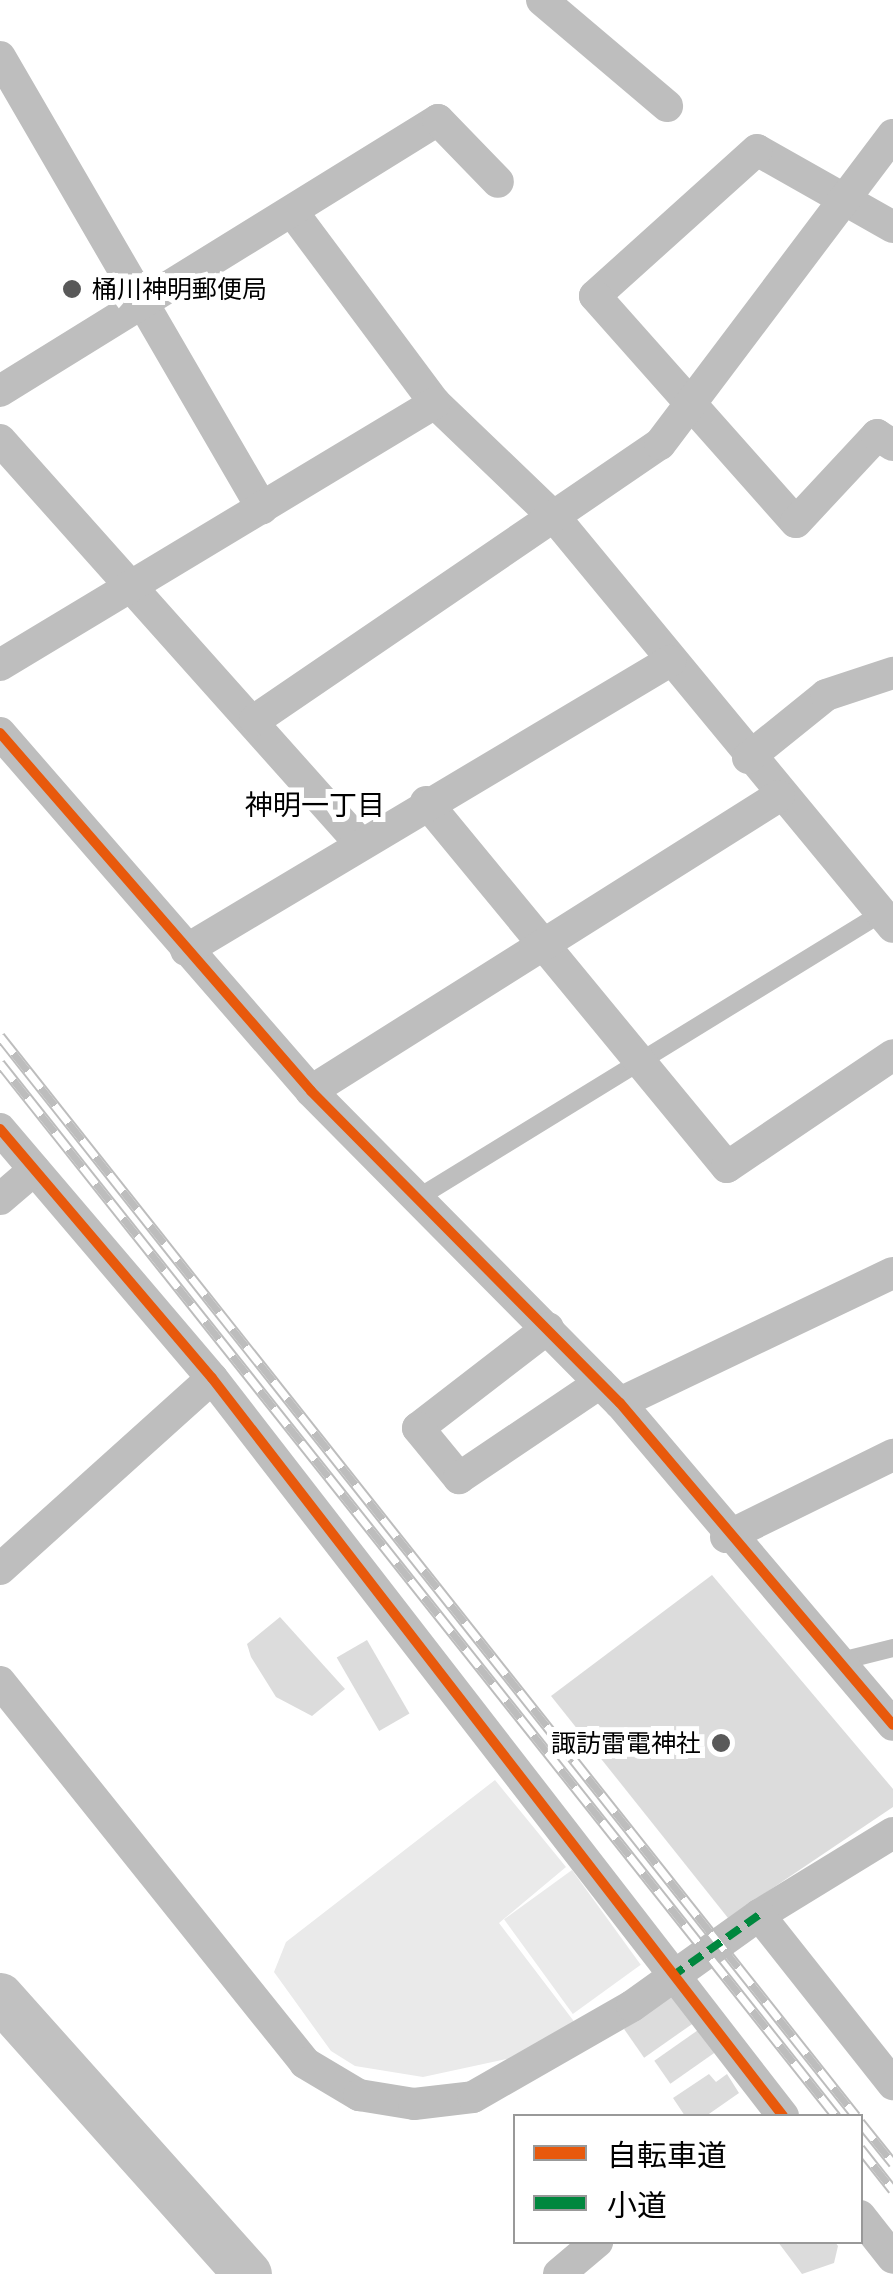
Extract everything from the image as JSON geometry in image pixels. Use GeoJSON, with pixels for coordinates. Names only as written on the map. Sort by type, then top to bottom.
{"type":"FeatureCollection","features":[{"type":"Feature","properties":{"kind":"street"},"geometry":{"type":"LineString","coordinates":[[542,0],[667,106]]}},
{"type":"Feature","properties":{"kind":"street"},"geometry":{"type":"LineString","coordinates":[[0,57],[262,508]]}},
{"type":"Feature","properties":{"kind":"street"},"geometry":{"type":"LineString","coordinates":[[0,391],[145,308],[438,120],[498,182]]}},
{"type":"Feature","properties":{"kind":"street"},"geometry":{"type":"LineString","coordinates":[[255,720],[556,519],[660,444],[893,135]]}},
{"type":"Feature","properties":{"kind":"street"},"geometry":{"type":"LineString","coordinates":[[893,227],[757,150],[595,296],[796,522],[877,436],[893,445]]}},
{"type":"Feature","properties":{"kind":"street"},"geometry":{"type":"LineString","coordinates":[[294,214],[434,404],[556,519],[779,796],[887,920]]}},
{"type":"Feature","properties":{"kind":"street"},"geometry":{"type":"LineString","coordinates":[[0,665],[434,404]]}},
{"type":"Feature","properties":{"kind":"street"},"geometry":{"type":"LineString","coordinates":[[0,440],[128,589],[255,720],[358,841]]}},
{"type":"Feature","properties":{"kind":"street"},"geometry":{"type":"LineString","coordinates":[[186,950],[358,841],[670,660]]}},
{"type":"Feature","properties":{"kind":"street"},"geometry":{"type":"LineString","coordinates":[[748,758],[826,696],[893,673]]}},
{"type":"Feature","properties":{"kind":"street"},"geometry":{"type":"LineString","coordinates":[[0,733],[311,1091],[421,1196],[610,1393],[726,1537],[893,1726]]}},
{"type":"Feature","properties":{"kind":"street"},"geometry":{"type":"LineString","coordinates":[[311,1091],[779,796]]}},
{"type":"Feature","properties":{"kind":"street"},"geometry":{"type":"LineString","coordinates":[[426,802],[548,942],[727,1167],[893,1055]]}},
{"type":"Feature","properties":{"kind":"street"},"geometry":{"type":"LineString","coordinates":[[0,1129],[212,1378],[671,1977],[767,2111]]}},
{"type":"Feature","properties":{"kind":"street"},"geometry":{"type":"LineString","coordinates":[[0,1198],[34,1170]]}},
{"type":"Feature","properties":{"kind":"street"},"geometry":{"type":"LineString","coordinates":[[548,1328],[418,1428],[459,1478],[610,1393],[893,1273]]}},
{"type":"Feature","properties":{"kind":"street"},"geometry":{"type":"LineString","coordinates":[[0,1569],[212,1378]]}},
{"type":"Feature","properties":{"kind":"street"},"geometry":{"type":"LineString","coordinates":[[726,1537],[893,1456]]}},
{"type":"Feature","properties":{"kind":"street"},"geometry":{"type":"LineString","coordinates":[[0,1682],[306,2063],[359,2094],[414,2104],[473,2097],[671,1977],[759,1916],[893,1833]]}},
{"type":"Feature","properties":{"kind":"street"},"geometry":{"type":"LineString","coordinates":[[759,1916],[893,2084]]}},
{"type":"Feature","properties":{"kind":"street"},"geometry":{"type":"LineString","coordinates":[[0,1997],[248,2274]]}},
{"type":"Feature","properties":{"kind":"street"},"geometry":{"type":"LineString","coordinates":[[863,2220],[893,2258]]}},
{"type":"Feature","properties":{"kind":"lane"},"geometry":{"type":"LineString","coordinates":[[421,1196],[642,1060],[887,920]]}},
{"type":"Feature","properties":{"kind":"lane"},"geometry":{"type":"LineString","coordinates":[[837,1662],[893,1648]]}},
{"type":"Feature","properties":{"kind":"shaded area"},"geometry":{"type":"Polygon","coordinates":[[[495,1780],[566,1867],[499,1923],[579,2028],[543,2051],[423,2077],[355,2066],[331,2051],[274,1972],[286,1942],[495,1780]]]}},
{"type":"Feature","properties":{"kind":"shaded area"},"geometry":{"type":"Polygon","coordinates":[[[572,1870],[641,1965],[573,2014],[504,1919],[572,1870]]]}},
{"type":"Feature","properties":{"kind":"building","name":"諏訪雷電神社"},"geometry":{"type":"Polygon","coordinates":[[[712,1575],[893,1789],[893,1807],[728,1918],[551,1696],[712,1575]]]}},
{"type":"Feature","properties":{"kind":"building"},"geometry":{"type":"Polygon","coordinates":[[[280,1617],[345,1689],[312,1716],[276,1697],[251,1657],[247,1644],[280,1617]]]}},
{"type":"Feature","properties":{"kind":"building"},"geometry":{"type":"Polygon","coordinates":[[[367,1640],[410,1714],[379,1731],[337,1658],[367,1640]]]}},
{"type":"Feature","properties":{"kind":"building"},"geometry":{"type":"Polygon","coordinates":[[[674,1994],[694,2023],[644,2058],[624,2029],[674,1994]]]}},
{"type":"Feature","properties":{"kind":"building"},"geometry":{"type":"Polygon","coordinates":[[[701,2028],[717,2051],[670,2084],[654,2061],[701,2028]]]}},
{"type":"Feature","properties":{"kind":"building"},"geometry":{"type":"Polygon","coordinates":[[[709,2074],[716,2082],[727,2074],[739,2093],[709,2114],[684,2114],[673,2098],[709,2074]]]}},
{"type":"Feature","properties":{"kind":"building"},"geometry":{"type":"Polygon","coordinates":[[[780,2244],[836,2244],[834,2263],[802,2274],[780,2244]]]}},
{"type":"Feature","properties":{"kind":"railway"},"geometry":{"type":"LineString","coordinates":[[0,1036],[854,2114]]}},
{"type":"Feature","properties":{"kind":"railway"},"geometry":{"type":"LineString","coordinates":[[0,1063],[834,2114]]}},
{"type":"Feature","properties":{"kind":"railway"},"geometry":{"type":"LineString","coordinates":[[863,2126],[893,2163]]}},
{"type":"Feature","properties":{"kind":"railway"},"geometry":{"type":"LineString","coordinates":[[863,2152],[893,2190]]}},
{"type":"Feature","properties":{"kind":"marked path"},"geometry":{"type":"LineString","coordinates":[[671,1977],[759,1915]]}},
{"type":"Feature","properties":{"kind":"cycle path"},"geometry":{"type":"LineString","coordinates":[[0,733],[311,1091],[620,1403],[893,1725]]}},
{"type":"Feature","properties":{"kind":"cycle path"},"geometry":{"type":"LineString","coordinates":[[0,1129],[212,1378],[781,2114]]}},
{"type":"Feature","properties":{"kind":"place","name":"桶川神明郵便局"},"geometry":{"type":"Point","coordinates":[72,289]}},
{"type":"Feature","properties":{"kind":"place","name":"諏訪雷電神社"},"geometry":{"type":"Point","coordinates":[721,1743]}},
{"type":"Feature","properties":{"kind":"district","name":"神明一丁目"},"geometry":{"type":"Point","coordinates":[315,805]}}]}
